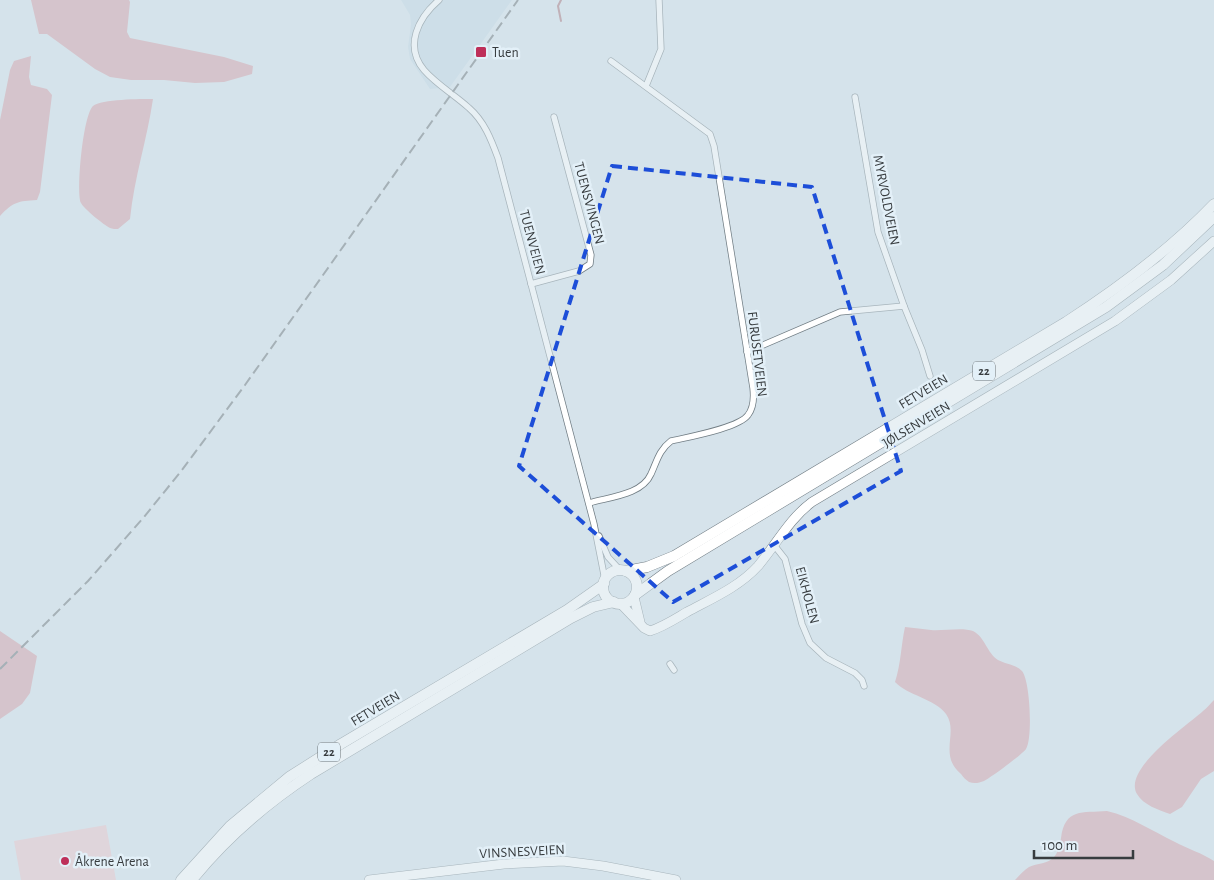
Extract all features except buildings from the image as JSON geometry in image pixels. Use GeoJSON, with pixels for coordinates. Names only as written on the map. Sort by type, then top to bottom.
{"type":"FeatureCollection","features":[{"type":"Feature","properties":{"kind":"highway","name":"FETVEIEN"},"geometry":{"type":"LineString","coordinates":[[623,571],[656,565],[680,553],[1066,322],[1108,295],[1157,258],[1214,204]]}},
{"type":"Feature","properties":{"kind":"highway","name":"FETVEIEN"},"geometry":{"type":"LineString","coordinates":[[634,596],[668,571],[1106,307],[1163,265],[1214,217]]}},
{"type":"Feature","properties":{"kind":"highway","name":"22"},"geometry":{"type":"LineString","coordinates":[[604,582],[611,573],[623,571]]}},
{"type":"Feature","properties":{"kind":"highway"},"geometry":{"type":"LineString","coordinates":[[623,571],[630,573],[636,581],[637,590],[634,596]]}},
{"type":"Feature","properties":{"kind":"highway","name":"FETVEIEN"},"geometry":{"type":"LineString","coordinates":[[180,880],[230,826],[289,777],[341,744],[567,610],[604,582]]}},
{"type":"Feature","properties":{"kind":"highway"},"geometry":{"type":"LineString","coordinates":[[604,582],[606,595],[617,603]]}},
{"type":"Feature","properties":{"kind":"highway","name":"22"},"geometry":{"type":"LineString","coordinates":[[617,603],[628,602],[634,596]]}},
{"type":"Feature","properties":{"kind":"highway","name":"FETVEIEN"},"geometry":{"type":"LineString","coordinates":[[192,880],[245,824],[282,794],[311,774],[571,618],[593,608],[617,603]]}},
{"type":"Feature","properties":{"kind":"main road","name":"JØLSENVEIEN"},"geometry":{"type":"LineString","coordinates":[[641,625],[648,631],[656,629],[730,588],[752,572],[796,516],[812,502],[1115,321],[1171,280],[1214,241]]}},
{"type":"Feature","properties":{"kind":"main road"},"geometry":{"type":"LineString","coordinates":[[634,596],[641,625]]}},
{"type":"Feature","properties":{"kind":"main road"},"geometry":{"type":"LineString","coordinates":[[617,603],[641,625]]}},
{"type":"Feature","properties":{"kind":"main road","name":"VINSNESVEIEN"},"geometry":{"type":"LineString","coordinates":[[369,880],[504,864],[564,861],[613,867],[676,880]]}},
{"type":"Feature","properties":{"kind":"street","name":"TUENVEIEN"},"geometry":{"type":"LineString","coordinates":[[440,0],[423,17],[418,26],[414,38],[416,57],[424,70],[470,108],[485,128],[498,158],[589,503],[604,582]]}},
{"type":"Feature","properties":{"kind":"street"},"geometry":{"type":"LineString","coordinates":[[646,86],[661,50],[659,0]]}},
{"type":"Feature","properties":{"kind":"street","name":"FURUSETVEIEN"},"geometry":{"type":"LineString","coordinates":[[589,503],[635,490],[646,483],[663,448],[671,441],[730,426],[746,417],[752,405],[753,394],[714,146],[710,134],[611,61]]}},
{"type":"Feature","properties":{"kind":"street","name":"MYRVOLDVEIEN"},"geometry":{"type":"LineString","coordinates":[[855,96],[878,232],[930,376]]}},
{"type":"Feature","properties":{"kind":"street","name":"TUENSVINGEN"},"geometry":{"type":"LineString","coordinates":[[531,284],[579,271],[590,264],[591,255],[554,117]]}},
{"type":"Feature","properties":{"kind":"street"},"geometry":{"type":"LineString","coordinates":[[747,352],[840,312],[904,306]]}},
{"type":"Feature","properties":{"kind":"street","name":"TUENVEIEN"},"geometry":{"type":"LineString","coordinates":[[594,524],[608,557],[623,571]]}},
{"type":"Feature","properties":{"kind":"street","name":"EIKHOLEN"},"geometry":{"type":"LineString","coordinates":[[774,545],[785,559],[800,618],[810,643],[826,658],[855,672],[862,680],[864,686]]}},
{"type":"Feature","properties":{"kind":"street"},"geometry":{"type":"LineString","coordinates":[[670,664],[674,670]]}},
{"type":"Feature","properties":{"kind":"highlighted area"},"geometry":{"type":"Polygon","coordinates":[[[612,166],[812,187],[901,471],[673,602],[519,466],[612,166]]]}},
{"type":"Feature","properties":{"kind":"shaded area"},"geometry":{"type":"Polygon","coordinates":[[[31,0],[129,0],[127,32],[130,38],[224,57],[253,66],[252,74],[224,82],[195,83],[164,80],[131,80],[110,77],[95,69],[47,34],[39,34],[31,0]]]}},
{"type":"Feature","properties":{"kind":"shaded area","name":"Tuen"},"geometry":{"type":"Polygon","coordinates":[[[401,0],[512,0],[450,87],[430,89],[410,59],[408,47],[411,24],[410,15],[401,0]]]}},
{"type":"Feature","properties":{"kind":"shaded area"},"geometry":{"type":"Polygon","coordinates":[[[31,56],[29,77],[31,85],[47,89],[52,95],[40,192],[37,200],[16,203],[0,216],[0,120],[10,70],[14,61],[31,56]]]}},
{"type":"Feature","properties":{"kind":"shaded area"},"geometry":{"type":"Polygon","coordinates":[[[153,99],[134,189],[130,219],[118,229],[111,228],[94,217],[81,203],[79,184],[81,153],[89,112],[93,106],[104,102],[153,99]]]}},
{"type":"Feature","properties":{"kind":"shaded area"},"geometry":{"type":"Polygon","coordinates":[[[905,627],[973,631],[980,637],[994,657],[1016,667],[1025,676],[1029,697],[1030,722],[1026,749],[984,781],[969,782],[954,767],[950,751],[951,728],[946,714],[935,704],[906,690],[895,682],[905,627]]]}},
{"type":"Feature","properties":{"kind":"shaded area"},"geometry":{"type":"Polygon","coordinates":[[[0,631],[37,656],[30,693],[22,704],[0,719],[0,631]]]}},
{"type":"Feature","properties":{"kind":"shaded area"},"geometry":{"type":"Polygon","coordinates":[[[1214,700],[1214,771],[1201,779],[1182,807],[1170,814],[1147,804],[1137,794],[1135,784],[1139,772],[1147,760],[1159,748],[1214,700]]]}},
{"type":"Feature","properties":{"kind":"shaded area"},"geometry":{"type":"Polygon","coordinates":[[[1107,811],[1133,821],[1214,861],[1214,880],[1015,880],[1029,867],[1049,861],[1054,857],[1059,848],[1063,828],[1066,821],[1071,817],[1076,814],[1107,811]]]}},
{"type":"Feature","properties":{"kind":"shaded area","name":"Åkrene Arena"},"geometry":{"type":"Polygon","coordinates":[[[106,825],[116,880],[21,880],[14,841],[106,825]]]}},
{"type":"Feature","properties":{"kind":"waterway"},"geometry":{"type":"LineString","coordinates":[[561,0],[558,6],[561,21]]}},
{"type":"Feature","properties":{"kind":"railway"},"geometry":{"type":"LineString","coordinates":[[0,669],[88,581],[182,470],[245,385],[518,0]]}},
{"type":"Feature","properties":{"kind":"place","name":"Tuen"},"geometry":{"type":"Point","coordinates":[481,52]}},
{"type":"Feature","properties":{"kind":"place","name":"Åkrene Arena"},"geometry":{"type":"Point","coordinates":[65,861]}}]}
